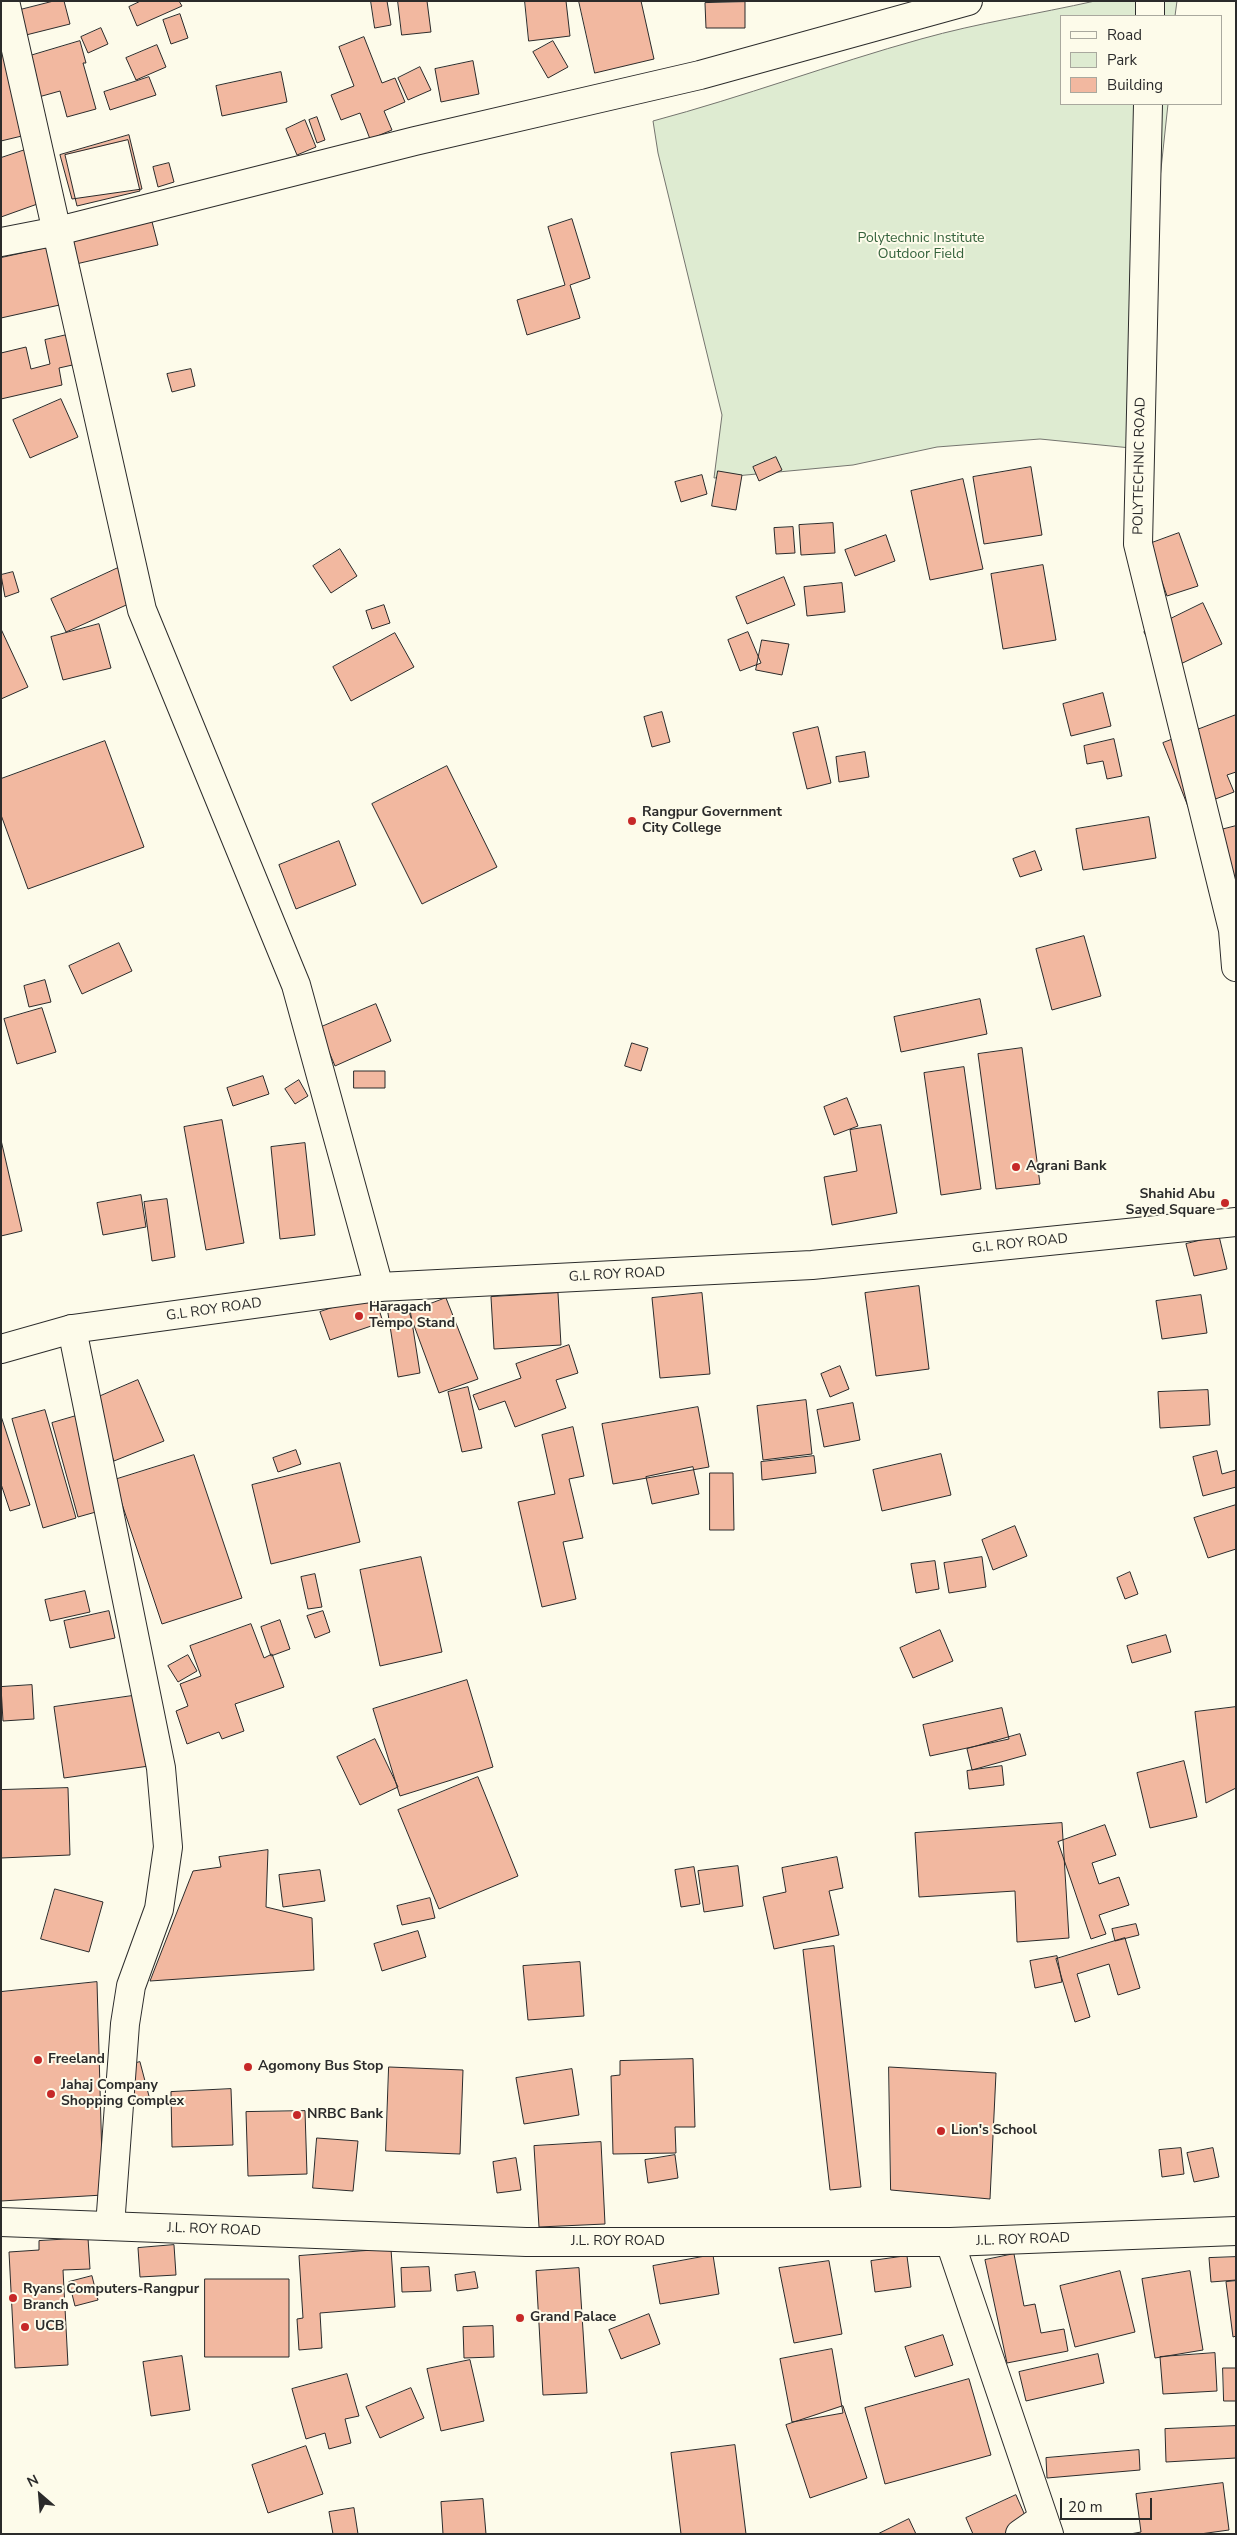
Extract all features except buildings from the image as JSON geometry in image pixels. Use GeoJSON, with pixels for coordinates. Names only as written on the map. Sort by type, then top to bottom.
{"type":"FeatureCollection","features":[{"type":"Feature","properties":{"kind":"street"},"geometry":{"type":"LineString","coordinates":[[5,1],[142,610],[296,984],[379,1287]]}},
{"type":"Feature","properties":{"kind":"street"},"geometry":{"type":"LineString","coordinates":[[1,242],[58,232],[415,141],[700,75],[968,1]]}},
{"type":"Feature","properties":{"kind":"street"},"geometry":{"type":"LineString","coordinates":[[1150,1],[1150,15]]}},
{"type":"Feature","properties":{"kind":"street","name":"POLYTECHNIC ROAD"},"geometry":{"type":"LineString","coordinates":[[1148,105],[1138,544],[1234,930],[1236,966]]}},
{"type":"Feature","properties":{"kind":"street","name":"G.L ROY ROAD"},"geometry":{"type":"LineString","coordinates":[[1,1349],[72,1330],[379,1287],[812,1266],[1236,1222]]}},
{"type":"Feature","properties":{"kind":"street"},"geometry":{"type":"LineString","coordinates":[[72,1330],[162,1768],[168,1847],[159,1909],[131,1986],[125,2024],[110,2226]]}},
{"type":"Feature","properties":{"kind":"street","name":"J.L. ROY ROAD"},"geometry":{"type":"LineString","coordinates":[[1,2222],[526,2242],[950,2242],[1236,2231]]}},
{"type":"Feature","properties":{"kind":"street"},"geometry":{"type":"LineString","coordinates":[[950,2242],[1046,2526],[1020,2534]]}},
{"type":"Feature","properties":{"kind":"green space","name":"Polytechnic Institute Outdoor Field"},"geometry":{"type":"Polygon","coordinates":[[[1095,1],[1177,1],[1175,15],[1060,15],[1060,105],[1168,105],[1131,448],[1040,439],[937,447],[853,465],[714,478],[722,415],[658,153],[653,121],[921,39],[986,23],[1095,1]]]}},
{"type":"Feature","properties":{"kind":"place","name":"Rangpur Government City College"},"geometry":{"type":"Point","coordinates":[632,821]}},
{"type":"Feature","properties":{"kind":"place","name":"Agrani Bank"},"geometry":{"type":"Point","coordinates":[1016,1167]}},
{"type":"Feature","properties":{"kind":"place","name":"Shahid Abu Sayed Square"},"geometry":{"type":"Point","coordinates":[1225,1203]}},
{"type":"Feature","properties":{"kind":"place","name":"Haragach Tempo Stand"},"geometry":{"type":"Point","coordinates":[359,1316]}},
{"type":"Feature","properties":{"kind":"place","name":"Freeland"},"geometry":{"type":"Point","coordinates":[38,2060]}},
{"type":"Feature","properties":{"kind":"place","name":"Agomony Bus Stop"},"geometry":{"type":"Point","coordinates":[248,2067]}},
{"type":"Feature","properties":{"kind":"place","name":"Jahaj Company Shopping Complex"},"geometry":{"type":"Point","coordinates":[51,2094]}},
{"type":"Feature","properties":{"kind":"place","name":"NRBC Bank"},"geometry":{"type":"Point","coordinates":[297,2115]}},
{"type":"Feature","properties":{"kind":"place","name":"Lion's School"},"geometry":{"type":"Point","coordinates":[941,2131]}},
{"type":"Feature","properties":{"kind":"place","name":"Ryans Computers-Rangpur Branch"},"geometry":{"type":"Point","coordinates":[13,2298]}},
{"type":"Feature","properties":{"kind":"place","name":"Grand Palace"},"geometry":{"type":"Point","coordinates":[520,2318]}},
{"type":"Feature","properties":{"kind":"place","name":"UCB"},"geometry":{"type":"Point","coordinates":[25,2327]}}]}
